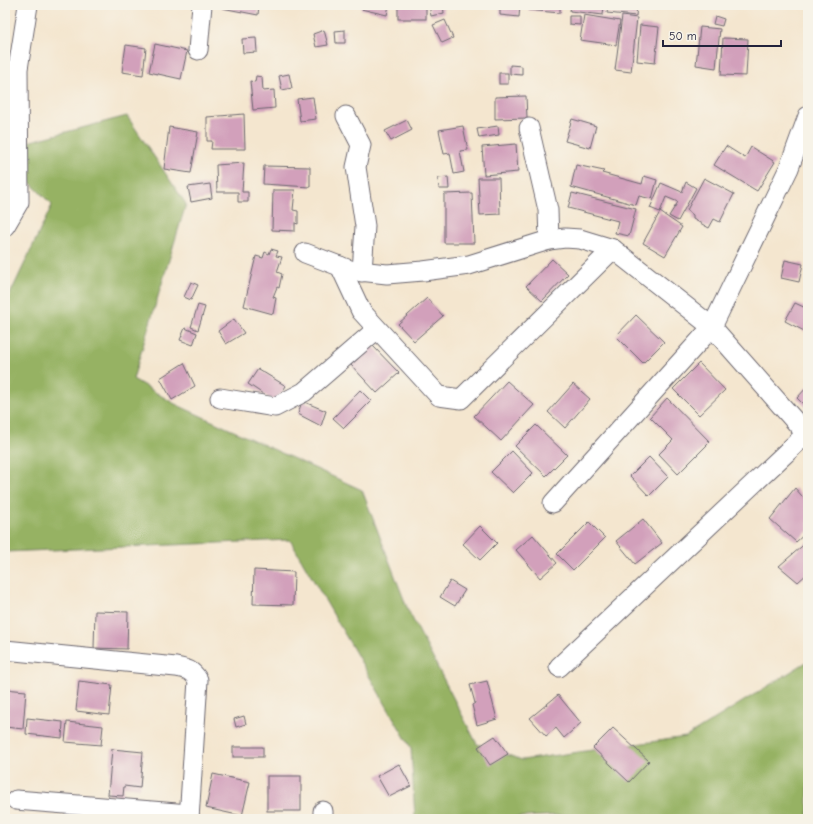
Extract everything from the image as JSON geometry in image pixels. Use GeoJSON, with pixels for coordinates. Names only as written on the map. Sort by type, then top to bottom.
{"type":"FeatureCollection","features":[{"type":"Feature","properties":{"kind":"street"},"geometry":{"type":"LineString","coordinates":[[5,226],[19,202],[18,69],[28,5]]}},
{"type":"Feature","properties":{"kind":"street"},"geometry":{"type":"LineString","coordinates":[[198,50],[202,5]]}},
{"type":"Feature","properties":{"kind":"street"},"geometry":{"type":"LineString","coordinates":[[346,116],[361,145],[356,167],[365,226],[362,272]]}},
{"type":"Feature","properties":{"kind":"street"},"geometry":{"type":"LineString","coordinates":[[553,503],[712,327],[789,168],[808,116]]}},
{"type":"Feature","properties":{"kind":"street"},"geometry":{"type":"LineString","coordinates":[[529,128],[548,210],[549,240]]}},
{"type":"Feature","properties":{"kind":"street"},"geometry":{"type":"LineString","coordinates":[[305,253],[350,270],[387,274],[423,272],[469,265],[549,240],[564,238],[580,239],[613,249],[712,327],[807,434],[559,667]]}},
{"type":"Feature","properties":{"kind":"street"},"geometry":{"type":"LineString","coordinates":[[340,266],[361,311],[377,329],[439,396],[461,399],[613,249]]}},
{"type":"Feature","properties":{"kind":"street"},"geometry":{"type":"LineString","coordinates":[[220,398],[275,407],[304,392],[377,329]]}},
{"type":"Feature","properties":{"kind":"street"},"geometry":{"type":"LineString","coordinates":[[5,650],[176,667],[188,670],[195,675],[198,680],[189,816],[16,800]]}},
{"type":"Feature","properties":{"kind":"green space"},"geometry":{"type":"Polygon","coordinates":[[[127,116],[186,204],[133,379],[175,404],[362,490],[408,610],[477,744],[522,760],[686,737],[808,661],[808,819],[567,819],[568,815],[475,819],[415,819],[411,748],[290,540],[5,552],[5,305],[52,205],[13,165],[5,167],[5,148],[127,116]]]}},
{"type":"Feature","properties":{"kind":"building"},"geometry":{"type":"Polygon","coordinates":[[[223,5],[259,5],[258,15],[222,8],[223,5]]]}},
{"type":"Feature","properties":{"kind":"building"},"geometry":{"type":"Polygon","coordinates":[[[361,5],[389,5],[387,15],[361,9],[361,5]]]}},
{"type":"Feature","properties":{"kind":"building"},"geometry":{"type":"Polygon","coordinates":[[[398,5],[426,5],[426,19],[398,19],[398,5]]]}},
{"type":"Feature","properties":{"kind":"building"},"geometry":{"type":"Polygon","coordinates":[[[429,5],[443,5],[444,13],[431,16],[429,5]]]}},
{"type":"Feature","properties":{"kind":"building"},"geometry":{"type":"Polygon","coordinates":[[[500,5],[520,5],[519,17],[500,15],[500,5]]]}},
{"type":"Feature","properties":{"kind":"building"},"geometry":{"type":"Polygon","coordinates":[[[529,5],[560,5],[560,13],[528,10],[529,5]]]}},
{"type":"Feature","properties":{"kind":"building"},"geometry":{"type":"Polygon","coordinates":[[[571,5],[604,5],[603,15],[570,11],[571,5]]]}},
{"type":"Feature","properties":{"kind":"building"},"geometry":{"type":"Polygon","coordinates":[[[608,5],[637,5],[636,16],[607,13],[608,5]]]}},
{"type":"Feature","properties":{"kind":"building"},"geometry":{"type":"Polygon","coordinates":[[[584,15],[620,21],[616,45],[580,40],[584,15]]]}},
{"type":"Feature","properties":{"kind":"building"},"geometry":{"type":"Polygon","coordinates":[[[569,16],[580,16],[580,25],[569,24],[569,16]]]}},
{"type":"Feature","properties":{"kind":"building"},"geometry":{"type":"Polygon","coordinates":[[[622,16],[637,18],[631,72],[615,70],[622,16]]]}},
{"type":"Feature","properties":{"kind":"building"},"geometry":{"type":"Polygon","coordinates":[[[715,16],[724,19],[722,26],[713,24],[715,16]]]}},
{"type":"Feature","properties":{"kind":"building"},"geometry":{"type":"Polygon","coordinates":[[[445,20],[453,38],[442,43],[433,25],[445,20]]]}},
{"type":"Feature","properties":{"kind":"building"},"geometry":{"type":"Polygon","coordinates":[[[640,25],[659,27],[655,63],[637,61],[640,25]]]}},
{"type":"Feature","properties":{"kind":"building"},"geometry":{"type":"Polygon","coordinates":[[[700,27],[720,29],[716,68],[696,65],[700,27]]]}},
{"type":"Feature","properties":{"kind":"building"},"geometry":{"type":"Polygon","coordinates":[[[324,30],[328,45],[316,47],[313,34],[324,30]]]}},
{"type":"Feature","properties":{"kind":"building"},"geometry":{"type":"Polygon","coordinates":[[[345,30],[345,43],[336,43],[335,31],[345,30]]]}},
{"type":"Feature","properties":{"kind":"building"},"geometry":{"type":"Polygon","coordinates":[[[256,38],[257,52],[243,53],[242,39],[256,38]]]}},
{"type":"Feature","properties":{"kind":"building"},"geometry":{"type":"Polygon","coordinates":[[[723,38],[748,39],[746,76],[721,75],[723,38]]]}},
{"type":"Feature","properties":{"kind":"building"},"geometry":{"type":"Polygon","coordinates":[[[155,44],[187,51],[181,79],[149,72],[155,44]]]}},
{"type":"Feature","properties":{"kind":"building"},"geometry":{"type":"Polygon","coordinates":[[[126,45],[146,48],[143,75],[122,72],[126,45]]]}},
{"type":"Feature","properties":{"kind":"building"},"geometry":{"type":"Polygon","coordinates":[[[510,65],[522,66],[522,75],[510,74],[510,65]]]}},
{"type":"Feature","properties":{"kind":"building"},"geometry":{"type":"Polygon","coordinates":[[[499,73],[508,73],[508,84],[499,84],[499,73]]]}},
{"type":"Feature","properties":{"kind":"building"},"geometry":{"type":"Polygon","coordinates":[[[289,74],[292,88],[282,90],[279,76],[289,74]]]}},
{"type":"Feature","properties":{"kind":"building"},"geometry":{"type":"Polygon","coordinates":[[[256,76],[262,77],[263,91],[274,90],[275,108],[253,110],[250,81],[255,82],[256,76]]]}},
{"type":"Feature","properties":{"kind":"building"},"geometry":{"type":"Polygon","coordinates":[[[526,96],[527,118],[495,119],[495,97],[526,96]]]}},
{"type":"Feature","properties":{"kind":"building"},"geometry":{"type":"Polygon","coordinates":[[[313,97],[316,119],[300,121],[297,99],[313,97]]]}},
{"type":"Feature","properties":{"kind":"building"},"geometry":{"type":"Polygon","coordinates":[[[244,114],[245,149],[211,149],[212,141],[207,141],[207,117],[244,114]]]}},
{"type":"Feature","properties":{"kind":"building"},"geometry":{"type":"Polygon","coordinates":[[[572,119],[596,126],[590,148],[565,141],[572,119]]]}},
{"type":"Feature","properties":{"kind":"building"},"geometry":{"type":"Polygon","coordinates":[[[407,120],[412,130],[391,141],[385,131],[407,120]]]}},
{"type":"Feature","properties":{"kind":"building"},"geometry":{"type":"Polygon","coordinates":[[[463,126],[468,150],[460,151],[464,172],[454,174],[450,153],[444,154],[439,130],[463,126]]]}},
{"type":"Feature","properties":{"kind":"building"},"geometry":{"type":"Polygon","coordinates":[[[498,126],[499,135],[479,138],[477,129],[498,126]]]}},
{"type":"Feature","properties":{"kind":"building"},"geometry":{"type":"Polygon","coordinates":[[[169,127],[198,132],[191,173],[164,169],[169,127]]]}},
{"type":"Feature","properties":{"kind":"building"},"geometry":{"type":"Polygon","coordinates":[[[516,144],[518,172],[484,175],[482,147],[516,144]]]}},
{"type":"Feature","properties":{"kind":"building"},"geometry":{"type":"Polygon","coordinates":[[[726,146],[745,158],[751,147],[775,162],[757,191],[714,165],[726,146]]]}},
{"type":"Feature","properties":{"kind":"building"},"geometry":{"type":"Polygon","coordinates":[[[244,163],[242,192],[248,192],[248,202],[238,202],[238,192],[217,192],[216,165],[244,163]]]}},
{"type":"Feature","properties":{"kind":"building"},"geometry":{"type":"Polygon","coordinates":[[[576,165],[604,171],[602,173],[642,184],[644,176],[657,180],[652,199],[639,196],[636,205],[571,187],[576,165]]]}},
{"type":"Feature","properties":{"kind":"building"},"geometry":{"type":"Polygon","coordinates":[[[264,166],[310,167],[310,187],[263,184],[264,166]]]}},
{"type":"Feature","properties":{"kind":"building"},"geometry":{"type":"Polygon","coordinates":[[[448,177],[449,189],[439,189],[438,178],[448,177]]]}},
{"type":"Feature","properties":{"kind":"building"},"geometry":{"type":"Polygon","coordinates":[[[478,178],[499,178],[500,214],[480,215],[478,178]]]}},
{"type":"Feature","properties":{"kind":"building"},"geometry":{"type":"Polygon","coordinates":[[[704,178],[734,194],[720,222],[714,219],[709,228],[693,219],[693,215],[687,210],[704,178]]]}},
{"type":"Feature","properties":{"kind":"building"},"geometry":{"type":"Polygon","coordinates":[[[686,182],[696,188],[678,221],[669,216],[678,202],[666,197],[660,212],[650,208],[661,183],[682,192],[686,182]]]}},
{"type":"Feature","properties":{"kind":"building"},"geometry":{"type":"Polygon","coordinates":[[[210,184],[212,198],[191,202],[188,187],[210,184]]]}},
{"type":"Feature","properties":{"kind":"building"},"geometry":{"type":"Polygon","coordinates":[[[273,190],[295,190],[293,210],[298,211],[298,224],[295,223],[295,231],[272,230],[273,190]]]}},
{"type":"Feature","properties":{"kind":"building"},"geometry":{"type":"Polygon","coordinates":[[[472,193],[474,243],[444,243],[444,194],[472,193]]]}},
{"type":"Feature","properties":{"kind":"building"},"geometry":{"type":"Polygon","coordinates":[[[572,193],[636,209],[629,236],[615,233],[618,221],[568,208],[572,193]]]}},
{"type":"Feature","properties":{"kind":"building"},"geometry":{"type":"Polygon","coordinates":[[[660,212],[682,227],[665,256],[643,243],[660,212]]]}},
{"type":"Feature","properties":{"kind":"building"},"geometry":{"type":"Polygon","coordinates":[[[271,249],[278,251],[276,256],[282,257],[277,272],[282,274],[279,288],[277,287],[273,297],[276,298],[273,314],[244,306],[256,256],[263,258],[265,252],[269,254],[271,249]]]}},
{"type":"Feature","properties":{"kind":"building"},"geometry":{"type":"Polygon","coordinates":[[[552,259],[568,274],[542,301],[526,286],[552,259]]]}},
{"type":"Feature","properties":{"kind":"building"},"geometry":{"type":"Polygon","coordinates":[[[785,260],[803,264],[799,282],[781,278],[785,260]]]}},
{"type":"Feature","properties":{"kind":"building"},"geometry":{"type":"Polygon","coordinates":[[[191,282],[198,285],[191,300],[184,297],[191,282]]]}},
{"type":"Feature","properties":{"kind":"building"},"geometry":{"type":"Polygon","coordinates":[[[427,298],[443,316],[414,341],[398,324],[427,298]]]}},
{"type":"Feature","properties":{"kind":"building"},"geometry":{"type":"Polygon","coordinates":[[[795,303],[808,309],[808,333],[785,321],[795,303]]]}},
{"type":"Feature","properties":{"kind":"building"},"geometry":{"type":"Polygon","coordinates":[[[198,305],[205,307],[198,330],[191,327],[198,305]]]}},
{"type":"Feature","properties":{"kind":"building"},"geometry":{"type":"Polygon","coordinates":[[[636,315],[664,342],[643,363],[616,336],[636,315]]]}},
{"type":"Feature","properties":{"kind":"building"},"geometry":{"type":"Polygon","coordinates":[[[234,319],[244,333],[226,344],[218,331],[234,319]]]}},
{"type":"Feature","properties":{"kind":"building"},"geometry":{"type":"Polygon","coordinates":[[[185,328],[197,333],[193,345],[180,340],[185,328]]]}},
{"type":"Feature","properties":{"kind":"building"},"geometry":{"type":"Polygon","coordinates":[[[372,345],[399,373],[377,393],[351,365],[372,345]]]}},
{"type":"Feature","properties":{"kind":"building"},"geometry":{"type":"Polygon","coordinates":[[[184,363],[195,386],[172,400],[160,378],[184,363]]]}},
{"type":"Feature","properties":{"kind":"building"},"geometry":{"type":"Polygon","coordinates":[[[699,363],[725,390],[699,415],[673,389],[699,363]]]}},
{"type":"Feature","properties":{"kind":"building"},"geometry":{"type":"Polygon","coordinates":[[[258,369],[286,386],[275,402],[248,384],[258,369]]]}},
{"type":"Feature","properties":{"kind":"building"},"geometry":{"type":"Polygon","coordinates":[[[507,381],[534,405],[501,441],[474,416],[507,381]]]}},
{"type":"Feature","properties":{"kind":"building"},"geometry":{"type":"Polygon","coordinates":[[[573,384],[590,399],[565,428],[548,412],[573,384]]]}},
{"type":"Feature","properties":{"kind":"building"},"geometry":{"type":"Polygon","coordinates":[[[808,386],[808,405],[806,407],[797,398],[808,386]]]}},
{"type":"Feature","properties":{"kind":"building"},"geometry":{"type":"Polygon","coordinates":[[[360,390],[371,401],[344,428],[333,418],[360,390]]]}},
{"type":"Feature","properties":{"kind":"building"},"geometry":{"type":"Polygon","coordinates":[[[667,398],[710,442],[678,474],[659,454],[673,440],[650,417],[667,398]]]}},
{"type":"Feature","properties":{"kind":"building"},"geometry":{"type":"Polygon","coordinates":[[[302,401],[326,411],[321,426],[298,414],[302,401]]]}},
{"type":"Feature","properties":{"kind":"building"},"geometry":{"type":"Polygon","coordinates":[[[536,425],[567,455],[546,476],[515,446],[536,425]]]}},
{"type":"Feature","properties":{"kind":"building"},"geometry":{"type":"Polygon","coordinates":[[[512,451],[533,473],[513,493],[491,472],[512,451]]]}},
{"type":"Feature","properties":{"kind":"building"},"geometry":{"type":"Polygon","coordinates":[[[649,457],[668,477],[649,496],[630,476],[649,457]]]}},
{"type":"Feature","properties":{"kind":"building"},"geometry":{"type":"Polygon","coordinates":[[[795,488],[808,503],[808,531],[796,542],[770,519],[795,488]]]}},
{"type":"Feature","properties":{"kind":"building"},"geometry":{"type":"Polygon","coordinates":[[[643,519],[662,543],[635,564],[616,541],[643,519]]]}},
{"type":"Feature","properties":{"kind":"building"},"geometry":{"type":"Polygon","coordinates":[[[589,522],[605,538],[573,570],[557,554],[589,522]]]}},
{"type":"Feature","properties":{"kind":"building"},"geometry":{"type":"Polygon","coordinates":[[[480,526],[497,543],[480,560],[463,544],[480,526]]]}},
{"type":"Feature","properties":{"kind":"building"},"geometry":{"type":"Polygon","coordinates":[[[533,535],[557,563],[540,578],[516,550],[533,535]]]}},
{"type":"Feature","properties":{"kind":"building"},"geometry":{"type":"Polygon","coordinates":[[[808,541],[808,573],[798,582],[779,566],[808,541]]]}},
{"type":"Feature","properties":{"kind":"building"},"geometry":{"type":"Polygon","coordinates":[[[254,570],[294,572],[293,605],[253,604],[254,570]]]}},
{"type":"Feature","properties":{"kind":"building"},"geometry":{"type":"Polygon","coordinates":[[[450,581],[465,590],[455,606],[440,597],[450,581]]]}},
{"type":"Feature","properties":{"kind":"building"},"geometry":{"type":"Polygon","coordinates":[[[95,611],[128,612],[127,649],[94,648],[95,611]]]}},
{"type":"Feature","properties":{"kind":"building"},"geometry":{"type":"Polygon","coordinates":[[[79,681],[112,685],[109,715],[76,711],[79,681]]]}},
{"type":"Feature","properties":{"kind":"building"},"geometry":{"type":"Polygon","coordinates":[[[487,681],[497,719],[477,725],[472,705],[475,703],[470,685],[487,681]]]}},
{"type":"Feature","properties":{"kind":"building"},"geometry":{"type":"Polygon","coordinates":[[[5,689],[26,691],[23,729],[5,727],[5,689]]]}},
{"type":"Feature","properties":{"kind":"building"},"geometry":{"type":"Polygon","coordinates":[[[558,695],[581,723],[564,738],[556,728],[546,736],[530,718],[558,695]]]}},
{"type":"Feature","properties":{"kind":"building"},"geometry":{"type":"Polygon","coordinates":[[[244,716],[246,724],[236,727],[234,719],[244,716]]]}},
{"type":"Feature","properties":{"kind":"building"},"geometry":{"type":"Polygon","coordinates":[[[27,718],[63,722],[62,738],[26,734],[27,718]]]}},
{"type":"Feature","properties":{"kind":"building"},"geometry":{"type":"Polygon","coordinates":[[[67,722],[103,726],[101,745],[65,742],[67,722]]]}},
{"type":"Feature","properties":{"kind":"building"},"geometry":{"type":"Polygon","coordinates":[[[613,728],[649,761],[629,782],[593,748],[613,728]]]}},
{"type":"Feature","properties":{"kind":"building"},"geometry":{"type":"Polygon","coordinates":[[[495,736],[508,754],[490,765],[478,747],[495,736]]]}},
{"type":"Feature","properties":{"kind":"building"},"geometry":{"type":"Polygon","coordinates":[[[233,747],[263,747],[263,757],[233,757],[233,747]]]}},
{"type":"Feature","properties":{"kind":"building"},"geometry":{"type":"Polygon","coordinates":[[[112,749],[143,752],[140,788],[124,786],[123,796],[108,795],[112,749]]]}},
{"type":"Feature","properties":{"kind":"building"},"geometry":{"type":"Polygon","coordinates":[[[399,764],[411,786],[389,797],[377,776],[399,764]]]}},
{"type":"Feature","properties":{"kind":"building"},"geometry":{"type":"Polygon","coordinates":[[[213,774],[250,782],[242,816],[206,808],[213,774]]]}},
{"type":"Feature","properties":{"kind":"building"},"geometry":{"type":"Polygon","coordinates":[[[267,776],[301,776],[301,811],[267,811],[267,776]]]}}]}
